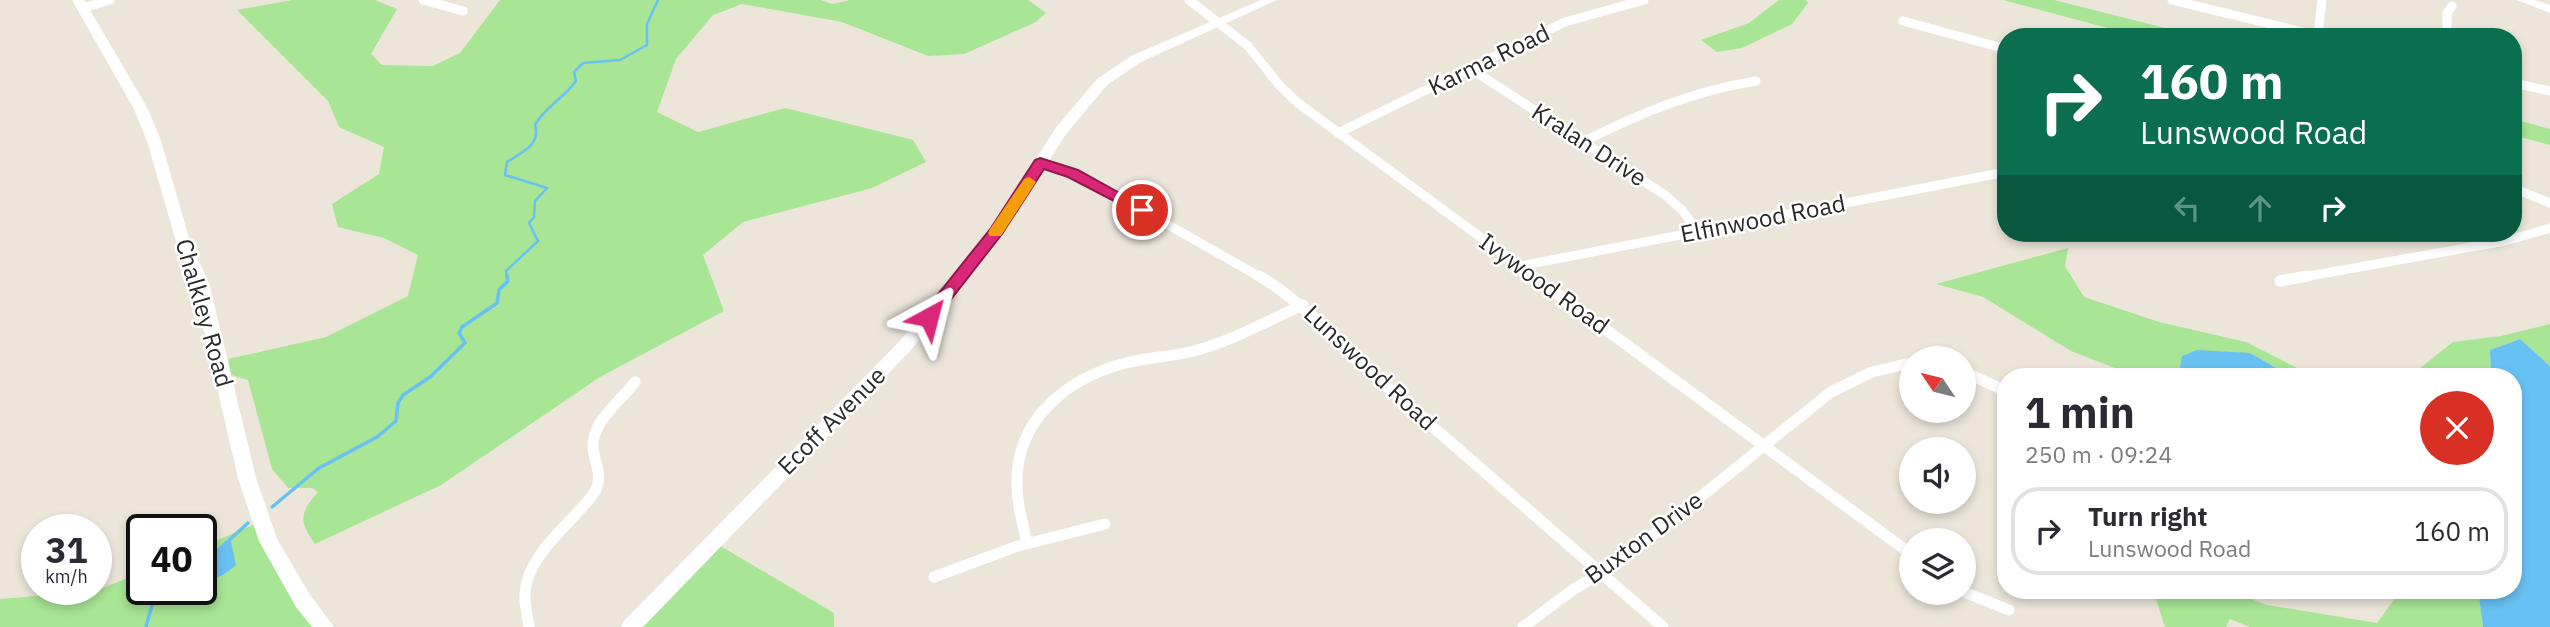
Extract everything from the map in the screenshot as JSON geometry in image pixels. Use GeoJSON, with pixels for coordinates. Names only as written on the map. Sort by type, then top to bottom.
{"type":"FeatureCollection","features":[{"type":"Feature","properties":{"kind":"street"},"geometry":{"type":"LineString","coordinates":[[80,4],[110,0]]}},
{"type":"Feature","properties":{"kind":"street"},"geometry":{"type":"LineString","coordinates":[[423,0],[463,11]]}},
{"type":"Feature","properties":{"kind":"street","name":"Ivywood Road"},"geometry":{"type":"LineString","coordinates":[[1189,0],[1248,46],[1291,97],[1899,545]]}},
{"type":"Feature","properties":{"kind":"street","name":"Ecoff Avenue"},"geometry":{"type":"LineString","coordinates":[[631,627],[904,347],[997,231],[1080,106],[1112,73],[1136,59],[1271,0]]}},
{"type":"Feature","properties":{"kind":"street","name":"Karma Road"},"geometry":{"type":"LineString","coordinates":[[1338,133],[1579,17],[1644,0]]}},
{"type":"Feature","properties":{"kind":"street"},"geometry":{"type":"LineString","coordinates":[[2172,0],[2197,3],[2291,28]]}},
{"type":"Feature","properties":{"kind":"street"},"geometry":{"type":"LineString","coordinates":[[2321,28],[2322,0]]}},
{"type":"Feature","properties":{"kind":"street"},"geometry":{"type":"LineString","coordinates":[[2523,0],[2550,9]]}},
{"type":"Feature","properties":{"kind":"street","name":"Chalkley Road"},"geometry":{"type":"LineString","coordinates":[[80,4],[141,109],[154,141],[184,245],[201,283],[247,478],[268,541],[303,601],[324,627]]}},
{"type":"Feature","properties":{"kind":"street"},"geometry":{"type":"LineString","coordinates":[[2447,28],[2447,13],[2452,6]]}},
{"type":"Feature","properties":{"kind":"street"},"geometry":{"type":"LineString","coordinates":[[1903,21],[1997,47]]}},
{"type":"Feature","properties":{"kind":"street","name":"Kralan Drive"},"geometry":{"type":"LineString","coordinates":[[1471,69],[1672,200],[1697,231]]}},
{"type":"Feature","properties":{"kind":"street"},"geometry":{"type":"LineString","coordinates":[[1585,141],[1662,103],[1705,90],[1756,81]]}},
{"type":"Feature","properties":{"kind":"street"},"geometry":{"type":"LineString","coordinates":[[2522,85],[2550,91]]}},
{"type":"Feature","properties":{"kind":"street","name":"Lunswood Road"},"geometry":{"type":"LineString","coordinates":[[1040,163],[1073,174],[1118,196],[1262,275],[1303,305],[1370,372],[1663,627]]}},
{"type":"Feature","properties":{"kind":"street","name":"Elfinwood Road"},"geometry":{"type":"LineString","coordinates":[[1520,265],[1997,174]]}},
{"type":"Feature","properties":{"kind":"street"},"geometry":{"type":"LineString","coordinates":[[2522,192],[2550,203]]}},
{"type":"Feature","properties":{"kind":"street"},"geometry":{"type":"LineString","coordinates":[[2522,236],[2550,228]]}},
{"type":"Feature","properties":{"kind":"street"},"geometry":{"type":"LineString","coordinates":[[2280,281],[2499,242]]}},
{"type":"Feature","properties":{"kind":"street"},"geometry":{"type":"LineString","coordinates":[[1027,542],[1017,493],[1019,456],[1029,428],[1048,403],[1078,381],[1095,373],[1129,362],[1179,355],[1211,346],[1303,305]]}},
{"type":"Feature","properties":{"kind":"street","name":"Buxton Drive"},"geometry":{"type":"LineString","coordinates":[[1522,627],[1627,555],[1830,392],[1872,372],[1899,366]]}},
{"type":"Feature","properties":{"kind":"street"},"geometry":{"type":"LineString","coordinates":[[1976,377],[1997,387]]}},
{"type":"Feature","properties":{"kind":"street"},"geometry":{"type":"LineString","coordinates":[[529,627],[524,600],[530,574],[595,491],[600,471],[594,454],[596,433],[601,423],[635,382]]}},
{"type":"Feature","properties":{"kind":"street"},"geometry":{"type":"LineString","coordinates":[[934,577],[1061,531],[1105,524]]}},
{"type":"Feature","properties":{"kind":"street"},"geometry":{"type":"LineString","coordinates":[[1976,597],[2009,610]]}},
{"type":"Feature","properties":{"kind":"green space"},"geometry":{"type":"Polygon","coordinates":[[[292,0],[375,0],[397,9],[371,54],[382,65],[433,66],[460,53],[500,0],[821,0],[832,4],[850,0],[1028,0],[1046,13],[1036,22],[964,54],[928,56],[842,22],[742,4],[713,15],[676,59],[657,112],[698,132],[785,108],[913,140],[926,162],[872,188],[743,222],[703,255],[724,311],[600,377],[441,485],[315,544],[303,518],[307,506],[318,492],[312,488],[288,488],[272,469],[248,380],[231,375],[228,359],[326,337],[408,296],[418,255],[384,238],[338,227],[332,204],[379,174],[384,147],[339,127],[328,101],[237,10],[292,0]]]}},
{"type":"Feature","properties":{"kind":"green space"},"geometry":{"type":"Polygon","coordinates":[[[1779,0],[1806,0],[1808,3],[1792,24],[1742,48],[1717,52],[1701,40],[1749,23],[1779,0]]]}},
{"type":"Feature","properties":{"kind":"green space"},"geometry":{"type":"Polygon","coordinates":[[[2003,0],[2054,0],[2165,28],[2107,28],[2003,0]]]}},
{"type":"Feature","properties":{"kind":"green space"},"geometry":{"type":"Polygon","coordinates":[[[2522,121],[2550,129],[2550,145],[2522,137],[2522,121]]]}},
{"type":"Feature","properties":{"kind":"green space"},"geometry":{"type":"Polygon","coordinates":[[[2068,248],[2065,266],[2084,297],[2159,322],[2246,342],[2297,368],[2276,368],[2250,353],[2180,368],[2115,368],[2071,351],[1983,297],[1936,284],[2068,248]]]}},
{"type":"Feature","properties":{"kind":"green space"},"geometry":{"type":"Polygon","coordinates":[[[2550,324],[2550,366],[2520,339],[2490,350],[2491,368],[2420,368],[2453,342],[2501,336],[2550,324]]]}},
{"type":"Feature","properties":{"kind":"green space"},"geometry":{"type":"Polygon","coordinates":[[[255,524],[316,627],[0,627],[0,599],[21,597],[21,605],[112,605],[112,584],[126,579],[126,605],[217,605],[217,540],[255,524]]]}},
{"type":"Feature","properties":{"kind":"green space"},"geometry":{"type":"Polygon","coordinates":[[[717,544],[834,613],[834,627],[637,627],[717,544]]]}},
{"type":"Feature","properties":{"kind":"green space"},"geometry":{"type":"Polygon","coordinates":[[[2156,599],[2251,599],[2267,605],[2377,623],[2394,599],[2479,599],[2483,627],[2250,627],[2230,619],[2226,627],[2165,627],[2156,599]]]}},
{"type":"Feature","properties":{"kind":"water"},"geometry":{"type":"Polygon","coordinates":[[[2520,339],[2550,366],[2550,627],[2483,627],[2479,599],[2522,599],[2522,368],[2491,368],[2490,350],[2520,339]]]}},
{"type":"Feature","properties":{"kind":"water"},"geometry":{"type":"Polygon","coordinates":[[[2197,350],[2250,353],[2276,368],[2180,368],[2182,356],[2197,350]]]}},
{"type":"Feature","properties":{"kind":"water"},"geometry":{"type":"Polygon","coordinates":[[[230,537],[236,565],[217,577],[217,553],[230,537]]]}},
{"type":"Feature","properties":{"kind":"waterway"},"geometry":{"type":"LineString","coordinates":[[507,278],[506,271],[538,241],[529,223],[534,217],[535,201],[547,188],[505,175],[507,162],[533,143],[535,125],[543,113],[576,81],[574,72],[583,63],[620,60],[647,45],[647,24],[658,0]]}},
{"type":"Feature","properties":{"kind":"waterway"},"geometry":{"type":"LineString","coordinates":[[272,507],[319,468],[377,437],[396,421],[398,403],[403,395],[430,377],[465,343],[459,333],[462,327],[497,303],[499,290],[508,281],[507,276]]}},
{"type":"Feature","properties":{"kind":"waterway"},"geometry":{"type":"LineString","coordinates":[[217,551],[248,523]]}},
{"type":"Feature","properties":{"kind":"waterway"},"geometry":{"type":"LineString","coordinates":[[146,627],[152,605]]}},
{"type":"Feature","properties":{"kind":"slow traffic"},"geometry":{"type":"LineString","coordinates":[[995,233],[1029,182]]}},
{"type":"Feature","properties":{"kind":"route"},"geometry":{"type":"LineString","coordinates":[[929,317],[997,231],[1040,163],[1094,183],[1142,210]]}}]}
